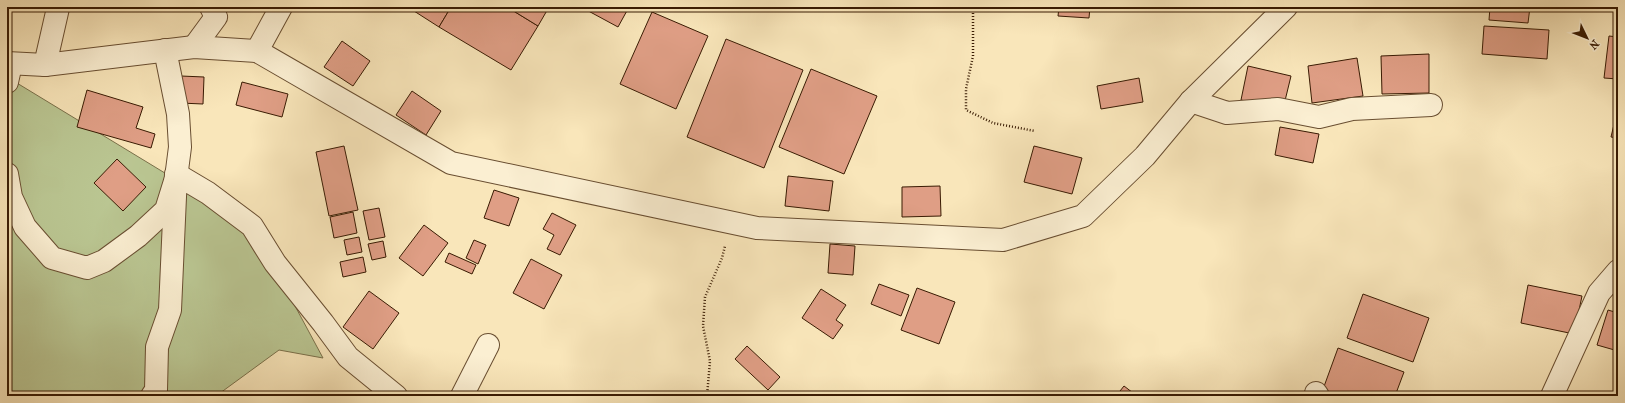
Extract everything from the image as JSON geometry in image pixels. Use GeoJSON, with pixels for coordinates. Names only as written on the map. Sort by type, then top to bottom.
{"type":"FeatureCollection","features":[{"type":"Feature","properties":{"kind":"street"},"geometry":{"type":"LineString","coordinates":[[45,65],[57,7]]}},
{"type":"Feature","properties":{"kind":"street"},"geometry":{"type":"LineString","coordinates":[[194,47],[216,17],[211,7]]}},
{"type":"Feature","properties":{"kind":"street"},"geometry":{"type":"LineString","coordinates":[[256,51],[281,7]]}},
{"type":"Feature","properties":{"kind":"street"},"geometry":{"type":"LineString","coordinates":[[8,70],[194,47],[256,51],[451,163],[757,228],[1003,240],[1083,216],[1145,156],[1191,101],[1277,10]]}},
{"type":"Feature","properties":{"kind":"street"},"geometry":{"type":"LineString","coordinates":[[152,396],[156,390],[156,347],[170,310],[176,174],[180,147],[178,114],[165,50]]}},
{"type":"Feature","properties":{"kind":"street"},"geometry":{"type":"LineString","coordinates":[[1191,101],[1227,113],[1278,110],[1320,117],[1352,109],[1431,105]]}},
{"type":"Feature","properties":{"kind":"street"},"geometry":{"type":"LineString","coordinates":[[7,174],[11,197],[26,227],[52,258],[87,268],[104,261],[138,236],[166,210],[176,174]]}},
{"type":"Feature","properties":{"kind":"street"},"geometry":{"type":"LineString","coordinates":[[176,174],[208,193],[252,226],[275,263],[348,357],[396,396]]}},
{"type":"Feature","properties":{"kind":"street"},"geometry":{"type":"LineString","coordinates":[[1552,396],[1599,293],[1618,271]]}},
{"type":"Feature","properties":{"kind":"street"},"geometry":{"type":"LineString","coordinates":[[462,396],[488,345]]}},
{"type":"Feature","properties":{"kind":"path"},"geometry":{"type":"LineString","coordinates":[[973,7],[973,56],[966,89],[966,110],[993,123],[1035,131]]}},
{"type":"Feature","properties":{"kind":"path"},"geometry":{"type":"LineString","coordinates":[[707,396],[710,361],[703,326],[705,297],[722,258],[730,222]]}},
{"type":"Feature","properties":{"kind":"green space"},"geometry":{"type":"Polygon","coordinates":[[[7,77],[252,226],[323,358],[279,350],[216,396],[7,396],[7,77]]]}},
{"type":"Feature","properties":{"kind":"building"},"geometry":{"type":"Polygon","coordinates":[[[416,7],[451,7],[439,27],[414,11],[416,7]]]}},
{"type":"Feature","properties":{"kind":"building"},"geometry":{"type":"Polygon","coordinates":[[[451,7],[507,7],[538,26],[511,70],[439,27],[451,7]]]}},
{"type":"Feature","properties":{"kind":"building"},"geometry":{"type":"Polygon","coordinates":[[[507,7],[549,7],[538,26],[507,7]]]}},
{"type":"Feature","properties":{"kind":"building"},"geometry":{"type":"Polygon","coordinates":[[[581,7],[629,7],[618,27],[581,7]]]}},
{"type":"Feature","properties":{"kind":"building"},"geometry":{"type":"Polygon","coordinates":[[[1059,7],[1090,7],[1089,18],[1058,16],[1059,7]]]}},
{"type":"Feature","properties":{"kind":"building"},"geometry":{"type":"Polygon","coordinates":[[[1490,7],[1530,7],[1528,23],[1489,20],[1490,7]]]}},
{"type":"Feature","properties":{"kind":"building"},"geometry":{"type":"Polygon","coordinates":[[[652,12],[708,36],[676,109],[620,84],[652,12]]]}},
{"type":"Feature","properties":{"kind":"building"},"geometry":{"type":"Polygon","coordinates":[[[1484,26],[1549,30],[1547,59],[1482,54],[1484,26]]]}},
{"type":"Feature","properties":{"kind":"building"},"geometry":{"type":"Polygon","coordinates":[[[1609,36],[1618,37],[1618,79],[1604,78],[1609,36]]]}},
{"type":"Feature","properties":{"kind":"building"},"geometry":{"type":"Polygon","coordinates":[[[726,39],[803,70],[764,168],[687,137],[726,39]]]}},
{"type":"Feature","properties":{"kind":"building"},"geometry":{"type":"Polygon","coordinates":[[[342,41],[370,61],[353,86],[324,67],[342,41]]]}},
{"type":"Feature","properties":{"kind":"building"},"geometry":{"type":"Polygon","coordinates":[[[1429,54],[1429,93],[1382,94],[1381,56],[1429,54]]]}},
{"type":"Feature","properties":{"kind":"building"},"geometry":{"type":"Polygon","coordinates":[[[1357,58],[1363,96],[1312,103],[1308,66],[1357,58]]]}},
{"type":"Feature","properties":{"kind":"building"},"geometry":{"type":"Polygon","coordinates":[[[1248,66],[1291,76],[1283,109],[1241,100],[1248,66]]]}},
{"type":"Feature","properties":{"kind":"building"},"geometry":{"type":"Polygon","coordinates":[[[811,69],[877,96],[844,174],[779,147],[811,69]]]}},
{"type":"Feature","properties":{"kind":"building"},"geometry":{"type":"Polygon","coordinates":[[[181,76],[204,77],[203,104],[180,103],[181,76]]]}},
{"type":"Feature","properties":{"kind":"building"},"geometry":{"type":"Polygon","coordinates":[[[1139,78],[1143,102],[1101,109],[1097,86],[1139,78]]]}},
{"type":"Feature","properties":{"kind":"building"},"geometry":{"type":"Polygon","coordinates":[[[242,82],[288,94],[282,117],[236,105],[242,82]]]}},
{"type":"Feature","properties":{"kind":"building"},"geometry":{"type":"Polygon","coordinates":[[[87,90],[143,107],[136,128],[155,134],[151,148],[77,127],[87,90]]]}},
{"type":"Feature","properties":{"kind":"building"},"geometry":{"type":"Polygon","coordinates":[[[412,91],[441,111],[426,135],[396,115],[412,91]]]}},
{"type":"Feature","properties":{"kind":"building"},"geometry":{"type":"Polygon","coordinates":[[[1616,116],[1618,116],[1618,138],[1611,137],[1616,116]]]}},
{"type":"Feature","properties":{"kind":"building"},"geometry":{"type":"Polygon","coordinates":[[[1280,127],[1319,134],[1313,163],[1275,155],[1280,127]]]}},
{"type":"Feature","properties":{"kind":"building"},"geometry":{"type":"Polygon","coordinates":[[[344,146],[358,210],[329,216],[316,152],[344,146]]]}},
{"type":"Feature","properties":{"kind":"building"},"geometry":{"type":"Polygon","coordinates":[[[1034,146],[1082,158],[1072,194],[1024,182],[1034,146]]]}},
{"type":"Feature","properties":{"kind":"building"},"geometry":{"type":"Polygon","coordinates":[[[117,159],[146,187],[123,211],[94,183],[117,159]]]}},
{"type":"Feature","properties":{"kind":"building"},"geometry":{"type":"Polygon","coordinates":[[[788,176],[833,181],[829,211],[785,206],[788,176]]]}},
{"type":"Feature","properties":{"kind":"building"},"geometry":{"type":"Polygon","coordinates":[[[940,186],[941,216],[902,217],[902,187],[940,186]]]}},
{"type":"Feature","properties":{"kind":"building"},"geometry":{"type":"Polygon","coordinates":[[[494,190],[519,198],[509,226],[484,218],[494,190]]]}},
{"type":"Feature","properties":{"kind":"building"},"geometry":{"type":"Polygon","coordinates":[[[379,208],[385,237],[369,240],[363,211],[379,208]]]}},
{"type":"Feature","properties":{"kind":"building"},"geometry":{"type":"Polygon","coordinates":[[[353,212],[357,233],[334,238],[330,217],[353,212]]]}},
{"type":"Feature","properties":{"kind":"building"},"geometry":{"type":"Polygon","coordinates":[[[552,213],[576,225],[560,255],[547,249],[554,235],[543,229],[552,213]]]}},
{"type":"Feature","properties":{"kind":"building"},"geometry":{"type":"Polygon","coordinates":[[[424,225],[448,243],[423,276],[399,258],[424,225]]]}},
{"type":"Feature","properties":{"kind":"building"},"geometry":{"type":"Polygon","coordinates":[[[359,237],[362,252],[347,255],[344,240],[359,237]]]}},
{"type":"Feature","properties":{"kind":"building"},"geometry":{"type":"Polygon","coordinates":[[[474,240],[486,245],[478,264],[466,258],[474,240]]]}},
{"type":"Feature","properties":{"kind":"building"},"geometry":{"type":"Polygon","coordinates":[[[383,241],[386,257],[372,260],[368,244],[383,241]]]}},
{"type":"Feature","properties":{"kind":"building"},"geometry":{"type":"Polygon","coordinates":[[[830,244],[855,246],[853,275],[828,273],[830,244]]]}},
{"type":"Feature","properties":{"kind":"building"},"geometry":{"type":"Polygon","coordinates":[[[449,253],[476,265],[472,274],[445,262],[449,253]]]}},
{"type":"Feature","properties":{"kind":"building"},"geometry":{"type":"Polygon","coordinates":[[[363,257],[366,272],[343,277],[340,262],[363,257]]]}},
{"type":"Feature","properties":{"kind":"building"},"geometry":{"type":"Polygon","coordinates":[[[531,259],[562,275],[544,309],[513,293],[531,259]]]}},
{"type":"Feature","properties":{"kind":"building"},"geometry":{"type":"Polygon","coordinates":[[[879,284],[909,295],[901,316],[871,304],[879,284]]]}},
{"type":"Feature","properties":{"kind":"building"},"geometry":{"type":"Polygon","coordinates":[[[1528,285],[1582,296],[1574,334],[1521,323],[1528,285]]]}},
{"type":"Feature","properties":{"kind":"building"},"geometry":{"type":"Polygon","coordinates":[[[917,288],[955,302],[939,344],[901,330],[917,288]]]}},
{"type":"Feature","properties":{"kind":"building"},"geometry":{"type":"Polygon","coordinates":[[[821,289],[846,305],[836,320],[843,325],[833,339],[802,318],[821,289]]]}},
{"type":"Feature","properties":{"kind":"building"},"geometry":{"type":"Polygon","coordinates":[[[369,291],[399,313],[373,349],[343,327],[369,291]]]}},
{"type":"Feature","properties":{"kind":"building"},"geometry":{"type":"Polygon","coordinates":[[[1363,294],[1429,318],[1413,362],[1347,338],[1363,294]]]}},
{"type":"Feature","properties":{"kind":"building"},"geometry":{"type":"Polygon","coordinates":[[[1608,310],[1618,313],[1618,351],[1597,345],[1608,310]]]}},
{"type":"Feature","properties":{"kind":"building"},"geometry":{"type":"Polygon","coordinates":[[[747,346],[780,377],[768,390],[735,359],[747,346]]]}},
{"type":"Feature","properties":{"kind":"building"},"geometry":{"type":"Polygon","coordinates":[[[1338,348],[1404,372],[1395,396],[1332,396],[1322,392],[1338,348]]]}},
{"type":"Feature","properties":{"kind":"building"},"geometry":{"type":"Polygon","coordinates":[[[1124,386],[1137,396],[1116,396],[1124,386]]]}}]}
